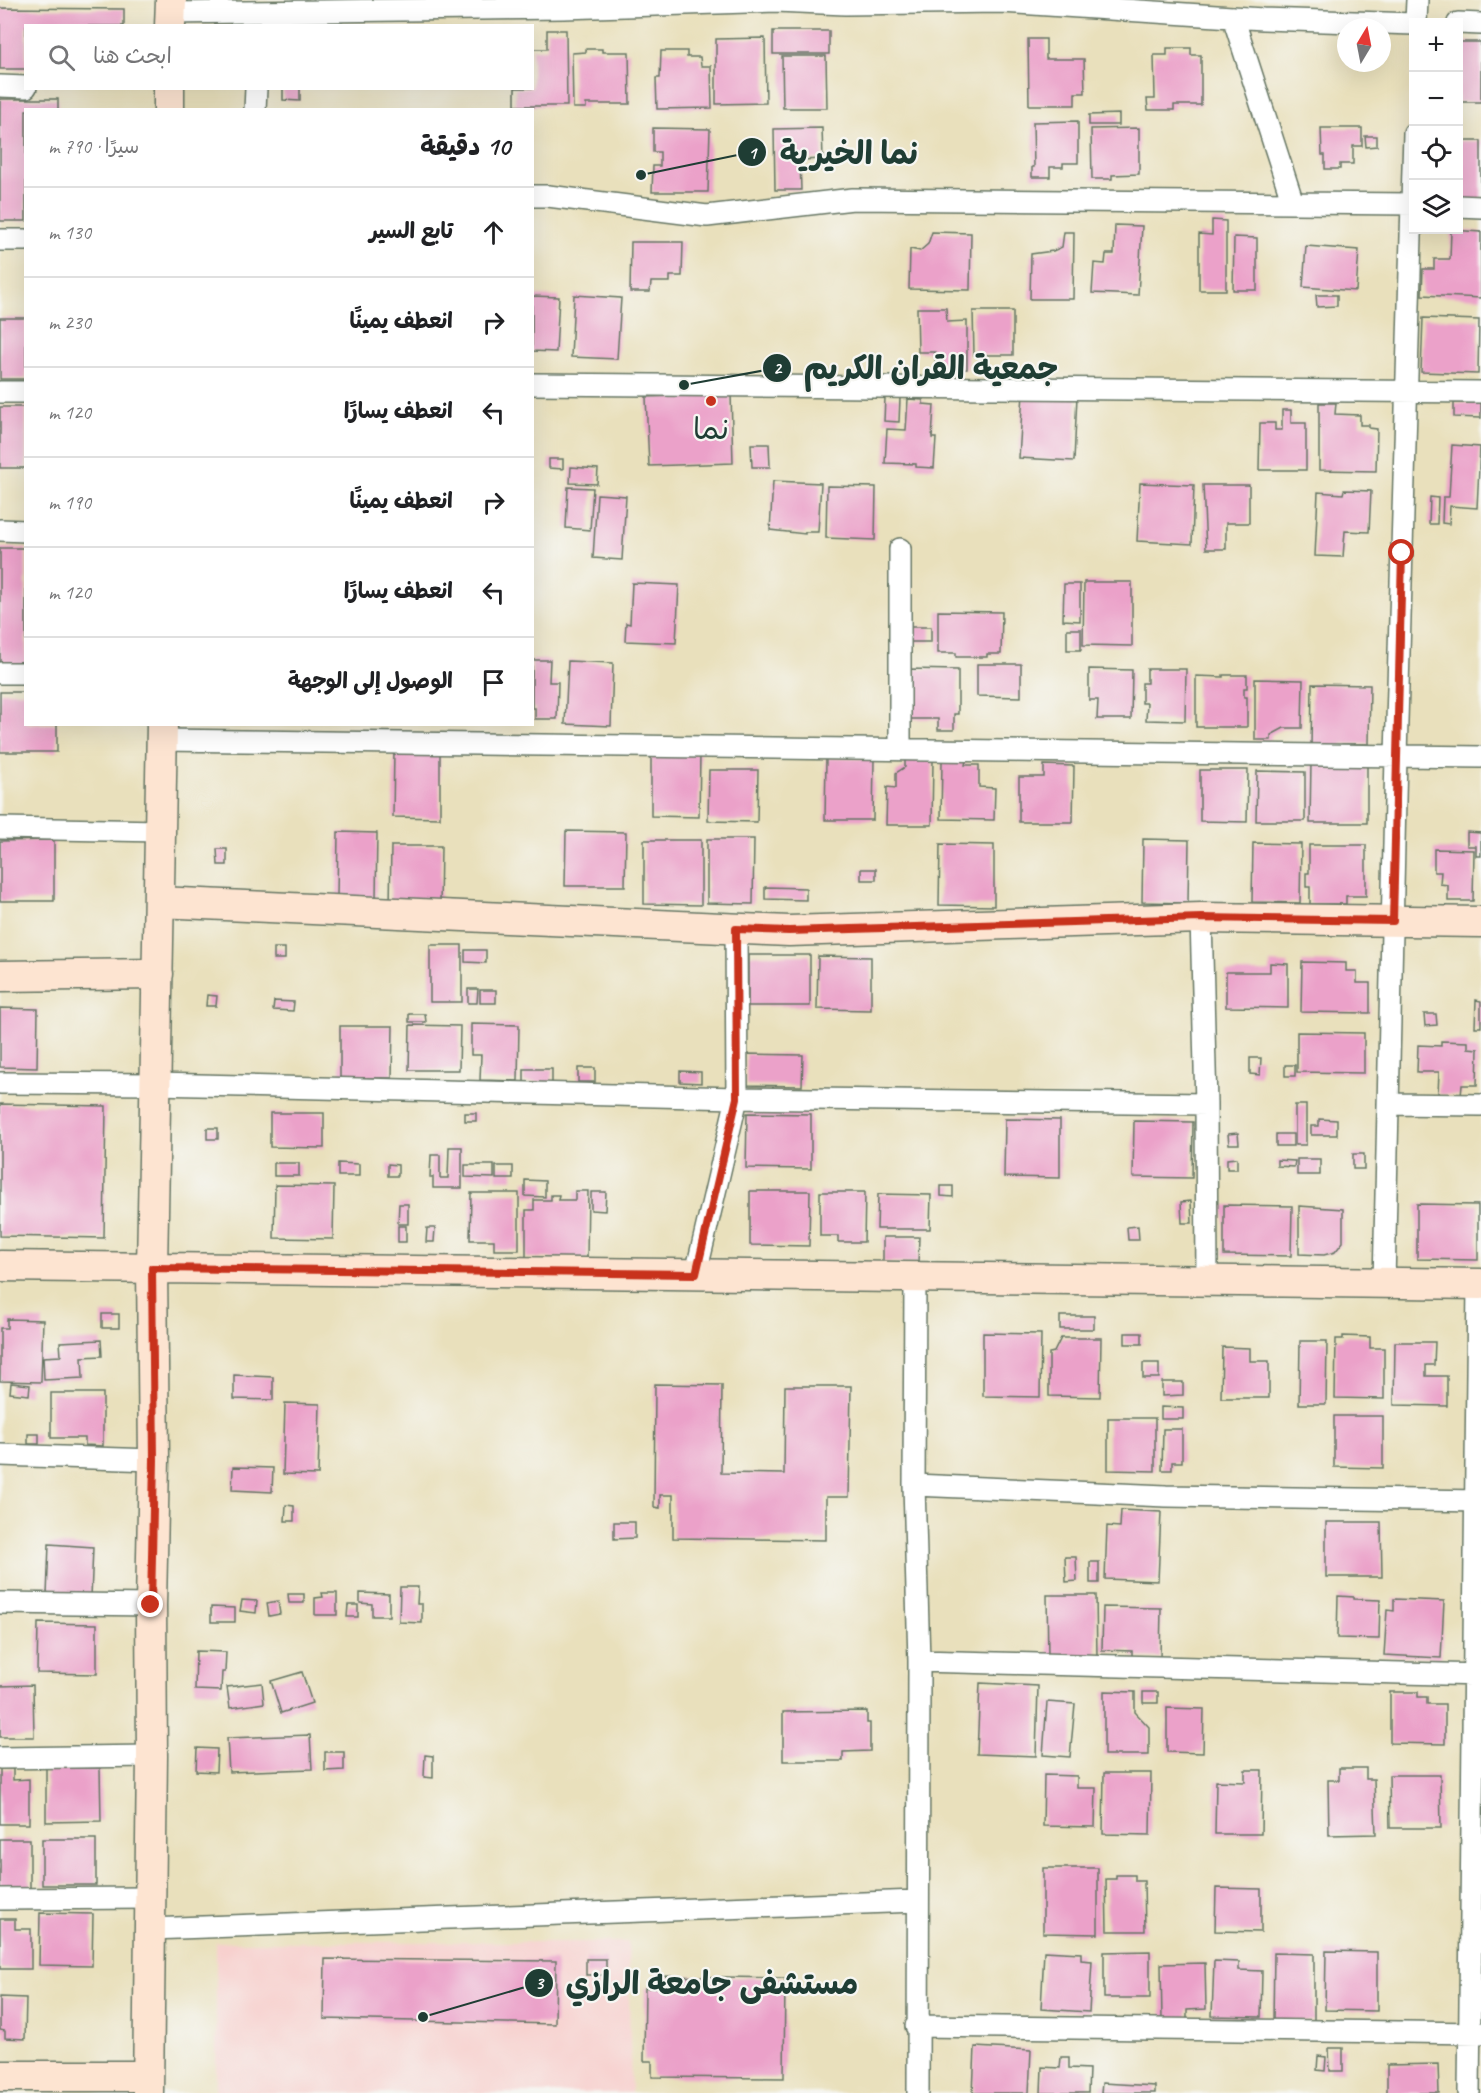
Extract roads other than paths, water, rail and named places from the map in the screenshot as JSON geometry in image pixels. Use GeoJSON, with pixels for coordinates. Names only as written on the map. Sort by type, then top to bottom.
{"type":"FeatureCollection","features":[{"type":"Feature","properties":{"kind":"street"},"geometry":{"type":"LineString","coordinates":[[171,13],[564,8],[776,0],[845,4],[1001,2],[1233,17],[1409,23]]}},
{"type":"Feature","properties":{"kind":"street"},"geometry":{"type":"LineString","coordinates":[[1415,18],[1416,0]]}},
{"type":"Feature","properties":{"kind":"street"},"geometry":{"type":"LineString","coordinates":[[1233,17],[1293,203]]}},
{"type":"Feature","properties":{"kind":"street"},"geometry":{"type":"LineString","coordinates":[[1463,23],[1481,24]]}},
{"type":"Feature","properties":{"kind":"street"},"geometry":{"type":"LineString","coordinates":[[0,86],[24,87]]}},
{"type":"Feature","properties":{"kind":"street"},"geometry":{"type":"LineString","coordinates":[[169,90],[169,108]]}},
{"type":"Feature","properties":{"kind":"street"},"geometry":{"type":"LineString","coordinates":[[255,108],[256,90]]}},
{"type":"Feature","properties":{"kind":"street"},"geometry":{"type":"LineString","coordinates":[[534,196],[707,216],[853,199],[1409,204]]}},
{"type":"Feature","properties":{"kind":"street"},"geometry":{"type":"LineString","coordinates":[[1463,206],[1481,207]]}},
{"type":"Feature","properties":{"kind":"street"},"geometry":{"type":"LineString","coordinates":[[1384,1283],[1396,756],[1412,234]]}},
{"type":"Feature","properties":{"kind":"street"},"geometry":{"type":"LineString","coordinates":[[0,240],[24,240]]}},
{"type":"Feature","properties":{"kind":"street"},"geometry":{"type":"LineString","coordinates":[[534,384],[1481,392]]}},
{"type":"Feature","properties":{"kind":"street"},"geometry":{"type":"LineString","coordinates":[[0,392],[24,392]]}},
{"type":"Feature","properties":{"kind":"street"},"geometry":{"type":"LineString","coordinates":[[0,530],[24,531]]}},
{"type":"Feature","properties":{"kind":"street"},"geometry":{"type":"LineString","coordinates":[[900,549],[900,749]]}},
{"type":"Feature","properties":{"kind":"street"},"geometry":{"type":"LineString","coordinates":[[0,673],[24,673]]}},
{"type":"Feature","properties":{"kind":"street"},"geometry":{"type":"LineString","coordinates":[[0,2076],[148,2084],[154,1460],[152,1268],[161,732],[900,749],[1481,757]]}},
{"type":"Feature","properties":{"kind":"street"},"geometry":{"type":"LineString","coordinates":[[0,828],[161,831]]}},
{"type":"Feature","properties":{"kind":"street"},"geometry":{"type":"LineString","coordinates":[[159,902],[789,931],[1201,918],[1481,922]]}},
{"type":"Feature","properties":{"kind":"street"},"geometry":{"type":"LineString","coordinates":[[1201,918],[1206,1104],[1207,1281]]}},
{"type":"Feature","properties":{"kind":"street"},"geometry":{"type":"LineString","coordinates":[[696,1274],[737,1098],[736,929]]}},
{"type":"Feature","properties":{"kind":"street"},"geometry":{"type":"LineString","coordinates":[[0,976],[158,974]]}},
{"type":"Feature","properties":{"kind":"street"},"geometry":{"type":"LineString","coordinates":[[0,1083],[155,1084],[737,1098],[1206,1104]]}},
{"type":"Feature","properties":{"kind":"street"},"geometry":{"type":"LineString","coordinates":[[1388,1104],[1481,1105]]}},
{"type":"Feature","properties":{"kind":"street"},"geometry":{"type":"LineString","coordinates":[[0,1266],[1479,1284],[1475,2033],[1469,2093]]}},
{"type":"Feature","properties":{"kind":"street"},"geometry":{"type":"LineString","coordinates":[[915,1277],[914,1485],[920,1661],[916,2026],[918,2093]]}},
{"type":"Feature","properties":{"kind":"street"},"geometry":{"type":"LineString","coordinates":[[0,1455],[154,1460]]}},
{"type":"Feature","properties":{"kind":"street"},"geometry":{"type":"LineString","coordinates":[[914,1485],[1166,1496],[1478,1501]]}},
{"type":"Feature","properties":{"kind":"street"},"geometry":{"type":"LineString","coordinates":[[0,1603],[151,1605]]}},
{"type":"Feature","properties":{"kind":"street"},"geometry":{"type":"LineString","coordinates":[[920,1661],[1477,1676]]}},
{"type":"Feature","properties":{"kind":"street"},"geometry":{"type":"LineString","coordinates":[[0,1758],[152,1756]]}},
{"type":"Feature","properties":{"kind":"street"},"geometry":{"type":"LineString","coordinates":[[0,1899],[150,1898]]}},
{"type":"Feature","properties":{"kind":"street"},"geometry":{"type":"LineString","coordinates":[[150,1929],[917,1900]]}},
{"type":"Feature","properties":{"kind":"street"},"geometry":{"type":"LineString","coordinates":[[916,2026],[1475,2033]]}},
{"type":"Feature","properties":{"kind":"place","name":"نما الخيرية"},"geometry":{"type":"Point","coordinates":[641,175]}},
{"type":"Feature","properties":{"kind":"place","name":"جمعية القران الكريم"},"geometry":{"type":"Point","coordinates":[684,385]}},
{"type":"Feature","properties":{"kind":"place","name":"نما"},"geometry":{"type":"Point","coordinates":[711,401]}},
{"type":"Feature","properties":{"kind":"place","name":"مستشفى جامعة الرازي"},"geometry":{"type":"Point","coordinates":[423,2017]}}]}
